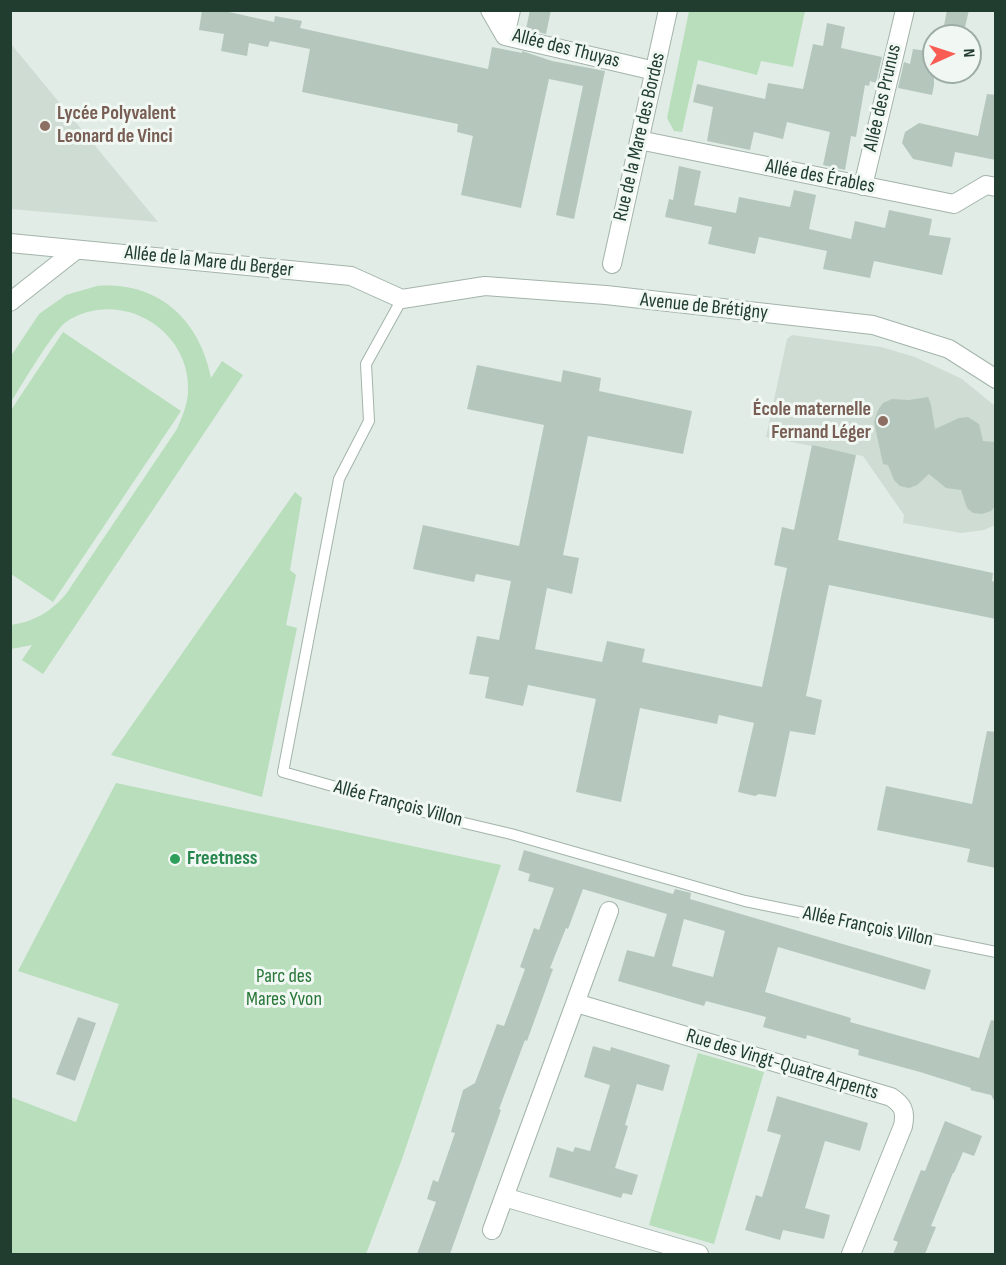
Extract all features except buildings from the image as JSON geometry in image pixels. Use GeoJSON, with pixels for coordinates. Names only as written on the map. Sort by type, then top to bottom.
{"type":"FeatureCollection","features":[{"type":"Feature","properties":{"kind":"street","name":"Allée des Thuyas"},"geometry":{"type":"LineString","coordinates":[[490,10],[505,36],[655,71]]}},
{"type":"Feature","properties":{"kind":"street"},"geometry":{"type":"LineString","coordinates":[[505,36],[510,10]]}},
{"type":"Feature","properties":{"kind":"street","name":"Rue de la Mare des Bordes"},"geometry":{"type":"LineString","coordinates":[[612,264],[668,10]]}},
{"type":"Feature","properties":{"kind":"street","name":"Allée des Prunus"},"geometry":{"type":"LineString","coordinates":[[863,186],[905,10]]}},
{"type":"Feature","properties":{"kind":"street","name":"Allée des Érables"},"geometry":{"type":"LineString","coordinates":[[639,140],[954,204],[986,185],[996,187]]}},
{"type":"Feature","properties":{"kind":"street","name":"Allée de la Mare du Berger"},"geometry":{"type":"LineString","coordinates":[[10,243],[351,276],[402,299]]}},
{"type":"Feature","properties":{"kind":"street"},"geometry":{"type":"LineString","coordinates":[[10,302],[76,250]]}},
{"type":"Feature","properties":{"kind":"street","name":"Avenue de Brétigny"},"geometry":{"type":"LineString","coordinates":[[402,299],[485,286],[606,295],[873,325],[949,349],[996,379]]}},
{"type":"Feature","properties":{"kind":"street"},"geometry":{"type":"LineString","coordinates":[[492,1230],[609,911]]}},
{"type":"Feature","properties":{"kind":"street","name":"Rue des Vingt-Quatre Arpents"},"geometry":{"type":"LineString","coordinates":[[576,1003],[891,1097],[901,1104],[905,1115],[903,1126],[851,1254]]}},
{"type":"Feature","properties":{"kind":"street"},"geometry":{"type":"LineString","coordinates":[[504,1197],[699,1254]]}},
{"type":"Feature","properties":{"kind":"lane","name":"Allée François Villon"},"geometry":{"type":"LineString","coordinates":[[402,299],[366,363],[369,421],[339,479],[283,772],[745,901],[996,952]]}},
{"type":"Feature","properties":{"kind":"shaded area","name":"Lycée Polyvalent Leonard de Vinci"},"geometry":{"type":"Polygon","coordinates":[[[11,44],[158,222],[11,209],[11,44]]]}},
{"type":"Feature","properties":{"kind":"shaded area","name":"École maternelle Fernand Léger"},"geometry":{"type":"Polygon","coordinates":[[[792,335],[881,347],[915,357],[962,379],[995,406],[995,525],[984,530],[961,533],[903,523],[904,515],[863,456],[766,437],[787,339],[792,335]]]}},
{"type":"Feature","properties":{"kind":"green space"},"geometry":{"type":"Polygon","coordinates":[[[689,11],[805,11],[793,67],[761,61],[757,75],[698,60],[682,132],[674,131],[667,118],[689,11]]]}},
{"type":"Feature","properties":{"kind":"green space"},"geometry":{"type":"Polygon","coordinates":[[[97,286],[119,286],[139,290],[157,298],[173,308],[197,338],[211,378],[222,361],[243,375],[43,674],[22,660],[32,645],[11,649],[11,625],[41,615],[66,594],[177,429],[188,393],[186,370],[178,350],[165,333],[148,320],[129,312],[108,309],[87,312],[66,322],[38,359],[11,402],[11,356],[39,314],[66,295],[97,286]]]}},
{"type":"Feature","properties":{"kind":"green space"},"geometry":{"type":"Polygon","coordinates":[[[63,332],[181,411],[53,602],[11,574],[11,410],[63,332]]]}},
{"type":"Feature","properties":{"kind":"green space"},"geometry":{"type":"Polygon","coordinates":[[[295,492],[302,498],[290,570],[296,575],[286,625],[297,628],[262,797],[111,755],[295,492]]]}},
{"type":"Feature","properties":{"kind":"green space","name":"Parc des Mares Yvon"},"geometry":{"type":"Polygon","coordinates":[[[116,783],[501,865],[402,1159],[366,1254],[11,1254],[11,1097],[76,1122],[119,1004],[18,971],[116,783]]]}},
{"type":"Feature","properties":{"kind":"green space"},"geometry":{"type":"Polygon","coordinates":[[[698,1053],[764,1072],[714,1244],[649,1225],[698,1053]]]}},
{"type":"Feature","properties":{"kind":"place","name":"Lycée Polyvalent Leonard de Vinci"},"geometry":{"type":"Point","coordinates":[45,126]}},
{"type":"Feature","properties":{"kind":"place","name":"École maternelle Fernand Léger"},"geometry":{"type":"Point","coordinates":[883,421]}},
{"type":"Feature","properties":{"kind":"place","name":"Freetness"},"geometry":{"type":"Point","coordinates":[175,859]}}]}
